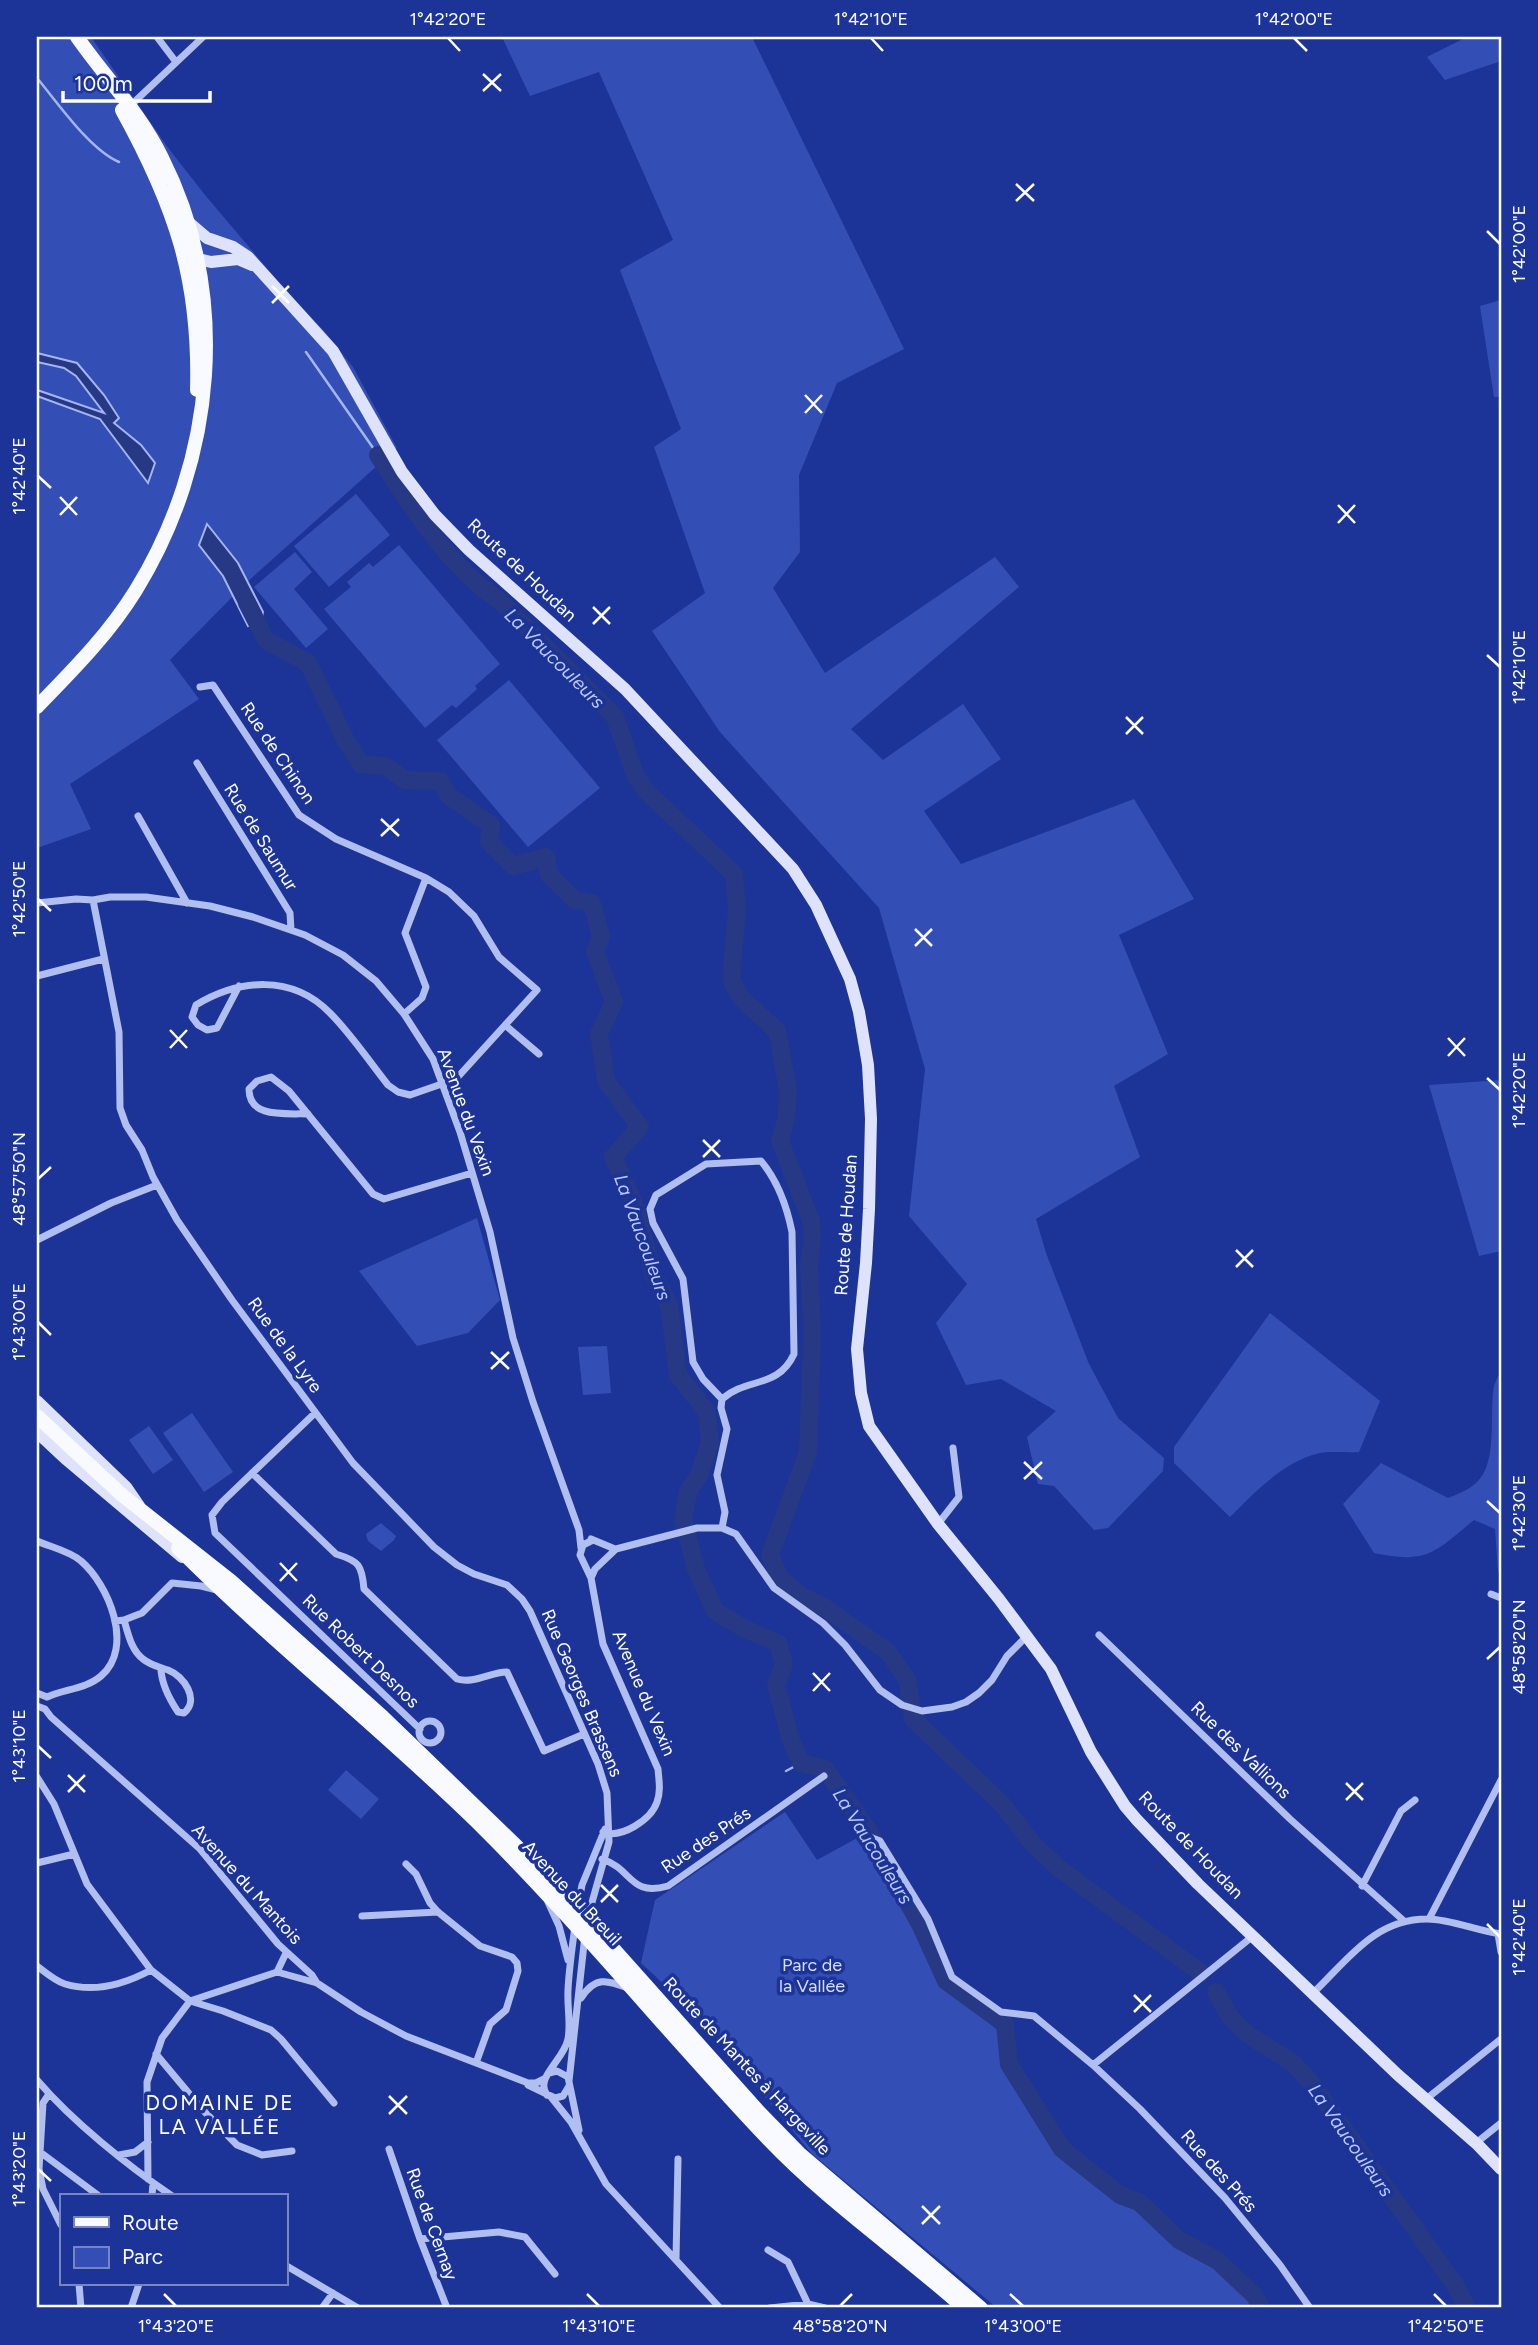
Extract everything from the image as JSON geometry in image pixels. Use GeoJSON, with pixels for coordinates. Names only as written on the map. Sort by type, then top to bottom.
{"type":"FeatureCollection","features":[{"type":"Feature","properties":{"kind":"main road"},"geometry":{"type":"LineString","coordinates":[[77,37],[172,179],[187,221],[193,256],[196,328],[195,437]]}},
{"type":"Feature","properties":{"kind":"main road"},"geometry":{"type":"LineString","coordinates":[[37,707],[90,652],[136,589],[158,551],[185,481],[205,392],[207,370],[203,287],[148,146]]}},
{"type":"Feature","properties":{"kind":"main road","name":"Avenue du Breuil"},"geometry":{"type":"LineString","coordinates":[[37,1416],[142,1512],[223,1592],[421,1769],[542,1889],[581,1922],[636,1991],[760,2131],[796,2167],[964,2308]]}},
{"type":"Feature","properties":{"kind":"main road","name":"Avenue du Breuil"},"geometry":{"type":"LineString","coordinates":[[142,1512],[231,1581],[337,1675],[531,1861]]}},
{"type":"Feature","properties":{"kind":"main road","name":"Route de Mantes à Hargeville"},"geometry":{"type":"LineString","coordinates":[[531,1861],[562,1893],[581,1922],[793,2147],[981,2308]]}},
{"type":"Feature","properties":{"kind":"street"},"geometry":{"type":"LineString","coordinates":[[157,37],[176,62]]}},
{"type":"Feature","properties":{"kind":"street"},"geometry":{"type":"LineString","coordinates":[[126,108],[203,37]]}},
{"type":"Feature","properties":{"kind":"street","name":"Route de Houdan"},"geometry":{"type":"LineString","coordinates":[[187,221],[202,235],[239,250],[257,267],[333,351],[402,472],[435,515],[469,550],[625,689],[793,869],[816,905],[850,979],[868,1065],[871,1119],[869,1209],[856,1349],[861,1394],[869,1426],[938,1524],[1051,1669],[1091,1752],[1125,1806],[1198,1884],[1501,2169]]}},
{"type":"Feature","properties":{"kind":"street"},"geometry":{"type":"LineString","coordinates":[[193,256],[209,243],[218,242]]}},
{"type":"Feature","properties":{"kind":"street"},"geometry":{"type":"LineString","coordinates":[[193,256],[211,262],[238,259],[257,267]]}},
{"type":"Feature","properties":{"kind":"street"},"geometry":{"type":"LineString","coordinates":[[203,287],[207,275],[222,261]]}},
{"type":"Feature","properties":{"kind":"street","name":"Rue de Chinon"},"geometry":{"type":"LineString","coordinates":[[200,687],[213,685],[299,815],[336,839],[426,878]]}},
{"type":"Feature","properties":{"kind":"street","name":"Rue de Saumur"},"geometry":{"type":"LineString","coordinates":[[197,763],[289,912],[291,930]]}},
{"type":"Feature","properties":{"kind":"street"},"geometry":{"type":"LineString","coordinates":[[138,816],[187,903]]}},
{"type":"Feature","properties":{"kind":"street"},"geometry":{"type":"LineString","coordinates":[[239,986],[217,1028],[207,1030],[198,1025],[192,1017],[196,1005],[215,993],[239,986],[246,984],[283,986],[312,998],[330,1012],[388,1085],[398,1092],[410,1095],[456,1079],[537,990],[499,957],[474,916],[449,892],[426,878],[405,933],[426,987],[422,998],[404,1014]]}},
{"type":"Feature","properties":{"kind":"street","name":"Avenue du Vexin"},"geometry":{"type":"LineString","coordinates":[[37,903],[146,897],[253,917],[291,930],[344,955],[376,981],[404,1014],[433,1059],[472,1173],[490,1232],[513,1338],[579,1530],[581,1548]]}},
{"type":"Feature","properties":{"kind":"street","name":"Rue de la Lyre"},"geometry":{"type":"LineString","coordinates":[[93,901],[119,1032],[120,1108],[126,1125],[142,1150],[158,1185],[201,1254],[353,1463],[434,1547],[474,1574],[507,1585]]}},
{"type":"Feature","properties":{"kind":"street"},"geometry":{"type":"LineString","coordinates":[[37,976],[103,959]]}},
{"type":"Feature","properties":{"kind":"street"},"geometry":{"type":"LineString","coordinates":[[505,1025],[539,1054]]}},
{"type":"Feature","properties":{"kind":"street"},"geometry":{"type":"LineString","coordinates":[[308,1114],[255,1108],[249,1098],[249,1089],[257,1081],[271,1077],[289,1091],[308,1114],[373,1194],[384,1199],[472,1173]]}},
{"type":"Feature","properties":{"kind":"street"},"geometry":{"type":"LineString","coordinates":[[722,1399],[731,1391],[778,1376],[789,1367],[794,1354],[792,1232],[789,1216],[771,1173],[761,1161],[706,1164],[656,1195],[650,1209],[653,1223],[683,1279],[693,1362],[703,1379],[722,1399],[727,1429],[717,1475],[725,1512],[722,1528]]}},
{"type":"Feature","properties":{"kind":"street"},"geometry":{"type":"LineString","coordinates":[[37,1240],[111,1203],[158,1185]]}},
{"type":"Feature","properties":{"kind":"street"},"geometry":{"type":"LineString","coordinates":[[37,1401],[126,1486],[142,1512]]}},
{"type":"Feature","properties":{"kind":"street","name":"Rue Robert Desnos"},"geometry":{"type":"LineString","coordinates":[[315,1413],[222,1502],[212,1515],[215,1533],[420,1729]]}},
{"type":"Feature","properties":{"kind":"street"},"geometry":{"type":"LineString","coordinates":[[37,1432],[223,1592]]}},
{"type":"Feature","properties":{"kind":"street"},"geometry":{"type":"LineString","coordinates":[[938,1524],[958,1497],[953,1448]]}},
{"type":"Feature","properties":{"kind":"street"},"geometry":{"type":"LineString","coordinates":[[252,1473],[336,1554],[354,1559],[363,1571],[364,1589],[457,1679],[465,1681],[507,1672],[544,1751],[584,1734]]}},
{"type":"Feature","properties":{"kind":"street"},"geometry":{"type":"LineString","coordinates":[[591,1578],[616,1549],[697,1528],[722,1528],[736,1534],[774,1588],[823,1623],[845,1645],[880,1690],[902,1705],[922,1711],[952,1707],[979,1693],[992,1680],[1007,1656],[1027,1636]]}},
{"type":"Feature","properties":{"kind":"street"},"geometry":{"type":"LineString","coordinates":[[579,1530],[593,1540],[616,1549]]}},
{"type":"Feature","properties":{"kind":"street"},"geometry":{"type":"LineString","coordinates":[[593,1540],[586,1542],[580,1555],[583,1562],[598,1567]]}},
{"type":"Feature","properties":{"kind":"street"},"geometry":{"type":"LineString","coordinates":[[37,1541],[79,1559],[99,1579],[134,1650],[142,1659],[161,1670],[168,1670],[183,1681],[191,1702],[184,1713],[178,1712],[172,1703],[161,1677],[161,1670]]}},
{"type":"Feature","properties":{"kind":"street"},"geometry":{"type":"LineString","coordinates":[[603,1544],[607,1558]]}},
{"type":"Feature","properties":{"kind":"street","name":"Avenue du Vexin"},"geometry":{"type":"LineString","coordinates":[[583,1562],[591,1578],[603,1644],[658,1769],[660,1789],[656,1805],[646,1819],[629,1828],[606,1833]]}},
{"type":"Feature","properties":{"kind":"street"},"geometry":{"type":"LineString","coordinates":[[120,1620],[142,1612],[172,1583],[223,1592]]}},
{"type":"Feature","properties":{"kind":"street","name":"Rue Georges Brassens"},"geometry":{"type":"LineString","coordinates":[[507,1585],[522,1598],[530,1611],[598,1764],[607,1793],[606,1833]]}},
{"type":"Feature","properties":{"kind":"street"},"geometry":{"type":"LineString","coordinates":[[1491,1594],[1501,1598]]}},
{"type":"Feature","properties":{"kind":"street"},"geometry":{"type":"LineString","coordinates":[[37,1693],[47,1697],[88,1685],[103,1674],[113,1658],[120,1620]]}},
{"type":"Feature","properties":{"kind":"street","name":"Rue des Vallions"},"geometry":{"type":"LineString","coordinates":[[1099,1636],[1362,1886],[1404,1921]]}},
{"type":"Feature","properties":{"kind":"street"},"geometry":{"type":"LineString","coordinates":[[45,1709],[48,1705],[47,1697]]}},
{"type":"Feature","properties":{"kind":"street","name":"Avenue du Mantois"},"geometry":{"type":"LineString","coordinates":[[37,1706],[45,1709],[200,1849],[286,1953],[312,1975],[317,1983],[361,2012],[406,2036],[531,2084],[546,2076]]}},
{"type":"Feature","properties":{"kind":"street","name":"Rue des Prés"},"geometry":{"type":"LineString","coordinates":[[593,1856],[615,1863],[635,1884],[646,1889],[668,1886],[824,1776]]}},
{"type":"Feature","properties":{"kind":"street"},"geometry":{"type":"LineString","coordinates":[[37,1777],[54,1804],[87,1884],[152,1970],[190,2001],[271,2030],[334,2103]]}},
{"type":"Feature","properties":{"kind":"street"},"geometry":{"type":"LineString","coordinates":[[1429,1919],[1501,1780]]}},
{"type":"Feature","properties":{"kind":"street"},"geometry":{"type":"LineString","coordinates":[[1362,1886],[1401,1811],[1415,1800]]}},
{"type":"Feature","properties":{"kind":"street"},"geometry":{"type":"LineString","coordinates":[[583,2144],[570,2083],[579,2001],[582,1885],[593,1856],[606,1833]]}},
{"type":"Feature","properties":{"kind":"street"},"geometry":{"type":"LineString","coordinates":[[569,1971],[581,1922],[603,1859],[606,1833]]}},
{"type":"Feature","properties":{"kind":"street","name":"Rue des Prés"},"geometry":{"type":"LineString","coordinates":[[865,1835],[880,1841],[928,1919],[951,1976],[1002,2012],[1034,2016],[1093,2065],[1140,2109],[1225,2198],[1280,2265],[1310,2308]]}},
{"type":"Feature","properties":{"kind":"street"},"geometry":{"type":"LineString","coordinates":[[37,1863],[74,1854]]}},
{"type":"Feature","properties":{"kind":"street"},"geometry":{"type":"LineString","coordinates":[[406,1864],[416,1874],[430,1903],[438,1912],[480,1946],[512,1957],[517,1963],[518,1971],[506,2010],[490,2024],[476,2063]]}},
{"type":"Feature","properties":{"kind":"street"},"geometry":{"type":"LineString","coordinates":[[562,1893],[582,1885]]}},
{"type":"Feature","properties":{"kind":"street"},"geometry":{"type":"LineString","coordinates":[[542,1889],[563,1937],[569,1971],[568,2039],[561,2057],[546,2076],[543,2088],[568,2117],[606,2184],[720,2308]]}},
{"type":"Feature","properties":{"kind":"street"},"geometry":{"type":"LineString","coordinates":[[362,1916],[438,1912]]}},
{"type":"Feature","properties":{"kind":"street"},"geometry":{"type":"LineString","coordinates":[[1313,1993],[1364,1941],[1404,1921],[1429,1919],[1500,1934],[1501,1952]]}},
{"type":"Feature","properties":{"kind":"street"},"geometry":{"type":"LineString","coordinates":[[1093,2065],[1253,1936]]}},
{"type":"Feature","properties":{"kind":"street"},"geometry":{"type":"LineString","coordinates":[[278,1972],[286,1953]]}},
{"type":"Feature","properties":{"kind":"street"},"geometry":{"type":"LineString","coordinates":[[37,1966],[64,1984],[99,1988],[130,1981],[152,1970]]}},
{"type":"Feature","properties":{"kind":"street"},"geometry":{"type":"LineString","coordinates":[[152,2194],[147,2082],[162,2038],[190,2001],[278,1972],[317,1983]]}},
{"type":"Feature","properties":{"kind":"street"},"geometry":{"type":"LineString","coordinates":[[579,2001],[587,1988],[602,1981],[636,1991]]}},
{"type":"Feature","properties":{"kind":"street"},"geometry":{"type":"LineString","coordinates":[[1425,2100],[1499,2041],[1501,2051]]}},
{"type":"Feature","properties":{"kind":"street"},"geometry":{"type":"LineString","coordinates":[[156,2054],[202,2109],[237,2145],[262,2155],[292,2151]]}},
{"type":"Feature","properties":{"kind":"street"},"geometry":{"type":"LineString","coordinates":[[546,2076],[561,2072],[570,2083]]}},
{"type":"Feature","properties":{"kind":"street"},"geometry":{"type":"LineString","coordinates":[[37,2080],[49,2094],[119,2155],[169,2194]]}},
{"type":"Feature","properties":{"kind":"street","name":"Avenue du Mantois"},"geometry":{"type":"LineString","coordinates":[[523,2081],[549,2096]]}},
{"type":"Feature","properties":{"kind":"street"},"geometry":{"type":"LineString","coordinates":[[549,2096],[563,2096],[570,2083]]}},
{"type":"Feature","properties":{"kind":"street"},"geometry":{"type":"LineString","coordinates":[[49,2094],[43,2104],[38,2169],[43,2189],[60,2223]]}},
{"type":"Feature","properties":{"kind":"street"},"geometry":{"type":"LineString","coordinates":[[1476,2143],[1501,2123]]}},
{"type":"Feature","properties":{"kind":"street"},"geometry":{"type":"LineString","coordinates":[[119,2155],[135,2152],[148,2142]]}},
{"type":"Feature","properties":{"kind":"street","name":"Rue de Cernay"},"geometry":{"type":"LineString","coordinates":[[389,2149],[447,2308]]}},
{"type":"Feature","properties":{"kind":"street"},"geometry":{"type":"LineString","coordinates":[[40,2152],[96,2194]]}},
{"type":"Feature","properties":{"kind":"street"},"geometry":{"type":"LineString","coordinates":[[676,2260],[678,2159]]}},
{"type":"Feature","properties":{"kind":"street"},"geometry":{"type":"LineString","coordinates":[[420,2239],[499,2232],[525,2237],[555,2274]]}},
{"type":"Feature","properties":{"kind":"street"},"geometry":{"type":"LineString","coordinates":[[768,2250],[788,2262],[808,2304]]}},
{"type":"Feature","properties":{"kind":"street"},"geometry":{"type":"LineString","coordinates":[[287,2265],[358,2308]]}},
{"type":"Feature","properties":{"kind":"street"},"geometry":{"type":"LineString","coordinates":[[79,2286],[81,2308]]}},
{"type":"Feature","properties":{"kind":"street"},"geometry":{"type":"LineString","coordinates":[[131,2308],[138,2286]]}},
{"type":"Feature","properties":{"kind":"street"},"geometry":{"type":"LineString","coordinates":[[322,2308],[333,2293]]}},
{"type":"Feature","properties":{"kind":"street"},"geometry":{"type":"LineString","coordinates":[[770,2308],[808,2304],[825,2308]]}},
{"type":"Feature","properties":{"kind":"green space"},"geometry":{"type":"Polygon","coordinates":[[[37,37],[91,37],[169,149],[205,195],[353,367],[397,448],[246,583],[170,660],[199,699],[70,784],[91,829],[37,848],[37,37]]]}},
{"type":"Feature","properties":{"kind":"green space"},"geometry":{"type":"Polygon","coordinates":[[[502,37],[752,37],[904,349],[837,383],[799,475],[800,552],[773,588],[825,673],[995,557],[1019,587],[851,729],[883,760],[963,704],[1001,759],[924,811],[961,864],[1134,799],[1194,899],[1119,935],[1168,1054],[1114,1086],[1140,1157],[1036,1219],[1046,1253],[1089,1364],[1118,1418],[1164,1458],[1163,1471],[1108,1528],[1094,1530],[1054,1486],[1038,1484],[1027,1437],[1056,1411],[1001,1379],[966,1385],[936,1323],[967,1284],[909,1216],[925,1069],[879,908],[720,732],[652,631],[705,593],[654,447],[681,429],[620,270],[673,240],[599,72],[530,96],[502,37]]]}},
{"type":"Feature","properties":{"kind":"green space"},"geometry":{"type":"Polygon","coordinates":[[[1467,37],[1501,37],[1501,61],[1445,80],[1427,57],[1467,37]]]}},
{"type":"Feature","properties":{"kind":"green space"},"geometry":{"type":"Polygon","coordinates":[[[1501,300],[1501,397],[1494,397],[1480,306],[1501,300]]]}},
{"type":"Feature","properties":{"kind":"green space"},"geometry":{"type":"Polygon","coordinates":[[[356,494],[390,535],[329,587],[294,546],[356,494]]]}},
{"type":"Feature","properties":{"kind":"green space"},"geometry":{"type":"Polygon","coordinates":[[[399,545],[500,664],[475,686],[477,689],[456,708],[452,705],[425,728],[324,609],[351,587],[347,582],[369,563],[373,567],[399,545]]]}},
{"type":"Feature","properties":{"kind":"green space"},"geometry":{"type":"Polygon","coordinates":[[[295,552],[312,572],[294,589],[328,629],[306,648],[254,587],[295,552]]]}},
{"type":"Feature","properties":{"kind":"green space"},"geometry":{"type":"Polygon","coordinates":[[[509,680],[600,788],[528,847],[437,740],[509,680]]]}},
{"type":"Feature","properties":{"kind":"green space"},"geometry":{"type":"Polygon","coordinates":[[[1501,1080],[1501,1251],[1479,1256],[1429,1085],[1501,1080]]]}},
{"type":"Feature","properties":{"kind":"green space"},"geometry":{"type":"Polygon","coordinates":[[[477,1218],[500,1300],[468,1333],[417,1346],[359,1271],[477,1218]]]}},
{"type":"Feature","properties":{"kind":"green space"},"geometry":{"type":"Polygon","coordinates":[[[1270,1313],[1380,1401],[1359,1452],[1320,1453],[1294,1463],[1271,1479],[1230,1517],[1174,1463],[1174,1447],[1270,1313]]]}},
{"type":"Feature","properties":{"kind":"green space"},"geometry":{"type":"Polygon","coordinates":[[[607,1346],[611,1393],[583,1395],[578,1347],[607,1346]]]}},
{"type":"Feature","properties":{"kind":"green space"},"geometry":{"type":"Polygon","coordinates":[[[1501,1370],[1501,1576],[1498,1571],[1495,1529],[1474,1520],[1449,1541],[1429,1553],[1406,1557],[1374,1553],[1343,1504],[1381,1463],[1448,1498],[1474,1485],[1488,1463],[1494,1386],[1501,1370]]]}},
{"type":"Feature","properties":{"kind":"green space"},"geometry":{"type":"Polygon","coordinates":[[[192,1413],[233,1472],[204,1492],[163,1433],[192,1413]]]}},
{"type":"Feature","properties":{"kind":"green space"},"geometry":{"type":"Polygon","coordinates":[[[149,1426],[173,1460],[153,1474],[129,1440],[149,1426]]]}},
{"type":"Feature","properties":{"kind":"green space"},"geometry":{"type":"Polygon","coordinates":[[[381,1523],[396,1536],[381,1551],[368,1541],[366,1534],[381,1523]]]}},
{"type":"Feature","properties":{"kind":"green space"},"geometry":{"type":"Polygon","coordinates":[[[346,1770],[379,1799],[361,1819],[328,1790],[346,1770]]]}},
{"type":"Feature","properties":{"kind":"green space","name":"Parc de la Vallée"},"geometry":{"type":"Polygon","coordinates":[[[785,1812],[817,1860],[859,1837],[873,1847],[952,1990],[1001,2033],[1007,2070],[1050,2132],[1248,2286],[1259,2308],[997,2308],[811,2153],[696,2014],[641,1963],[655,1900],[785,1812]]]}},
{"type":"Feature","properties":{"kind":"shaded area"},"geometry":{"type":"Polygon","coordinates":[[[37,353],[77,363],[119,418],[114,423],[141,445],[155,463],[148,483],[100,419],[37,396],[37,390],[104,413],[76,376],[64,368],[37,362],[37,353]]]}},
{"type":"Feature","properties":{"kind":"shaded area"},"geometry":{"type":"Polygon","coordinates":[[[207,524],[238,563],[263,612],[261,622],[248,626],[223,576],[199,545],[207,524]]]}},
{"type":"Feature","properties":{"kind":"waterway"},"geometry":{"type":"LineString","coordinates":[[37,78],[86,137],[119,162]]}},
{"type":"Feature","properties":{"kind":"waterway"},"geometry":{"type":"LineString","coordinates":[[306,352],[378,455]]}},
{"type":"Feature","properties":{"kind":"waterway","name":"La Vaucouleurs"},"geometry":{"type":"LineString","coordinates":[[378,455],[432,535],[464,571],[501,602],[615,717],[635,775],[646,791],[734,874],[737,911],[731,980],[741,998],[777,1031],[788,1090],[786,1119],[780,1141],[811,1221],[809,1264],[812,1335],[808,1452],[770,1555],[779,1577],[800,1595],[824,1607],[888,1652],[908,1681],[913,1719],[1002,1804],[1032,1843],[1060,1869],[1201,1973]]}},
{"type":"Feature","properties":{"kind":"waterway","name":"La Vaucouleurs"},"geometry":{"type":"LineString","coordinates":[[247,603],[266,640],[308,663],[346,741],[361,764],[385,766],[405,780],[440,781],[449,796],[491,825],[489,842],[513,866],[546,857],[549,875],[575,900],[592,903],[601,936],[595,952],[614,1002],[599,1034],[606,1081],[640,1127],[613,1157],[634,1203],[653,1274],[669,1305],[678,1375],[706,1411],[710,1442],[699,1475],[688,1492],[683,1519],[696,1569],[715,1611],[745,1629],[778,1643],[784,1664],[776,1685],[791,1741],[801,1763],[825,1769],[866,1827],[920,1924],[946,1981],[1005,2024],[1009,2064],[1062,2149],[1120,2195],[1139,2202],[1179,2240],[1218,2261],[1255,2296],[1261,2308]]}},
{"type":"Feature","properties":{"kind":"waterway"},"geometry":{"type":"LineString","coordinates":[[786,1771],[801,1763]]}},
{"type":"Feature","properties":{"kind":"waterway","name":"La Vaucouleurs"},"geometry":{"type":"LineString","coordinates":[[1216,1992],[1230,2017],[1247,2034],[1293,2063],[1309,2080],[1455,2285],[1467,2308]]}},
{"type":"Feature","properties":{"kind":"district","name":"DOMAINE DE LA VALLÉE"},"geometry":{"type":"Point","coordinates":[220,2115]}}]}
